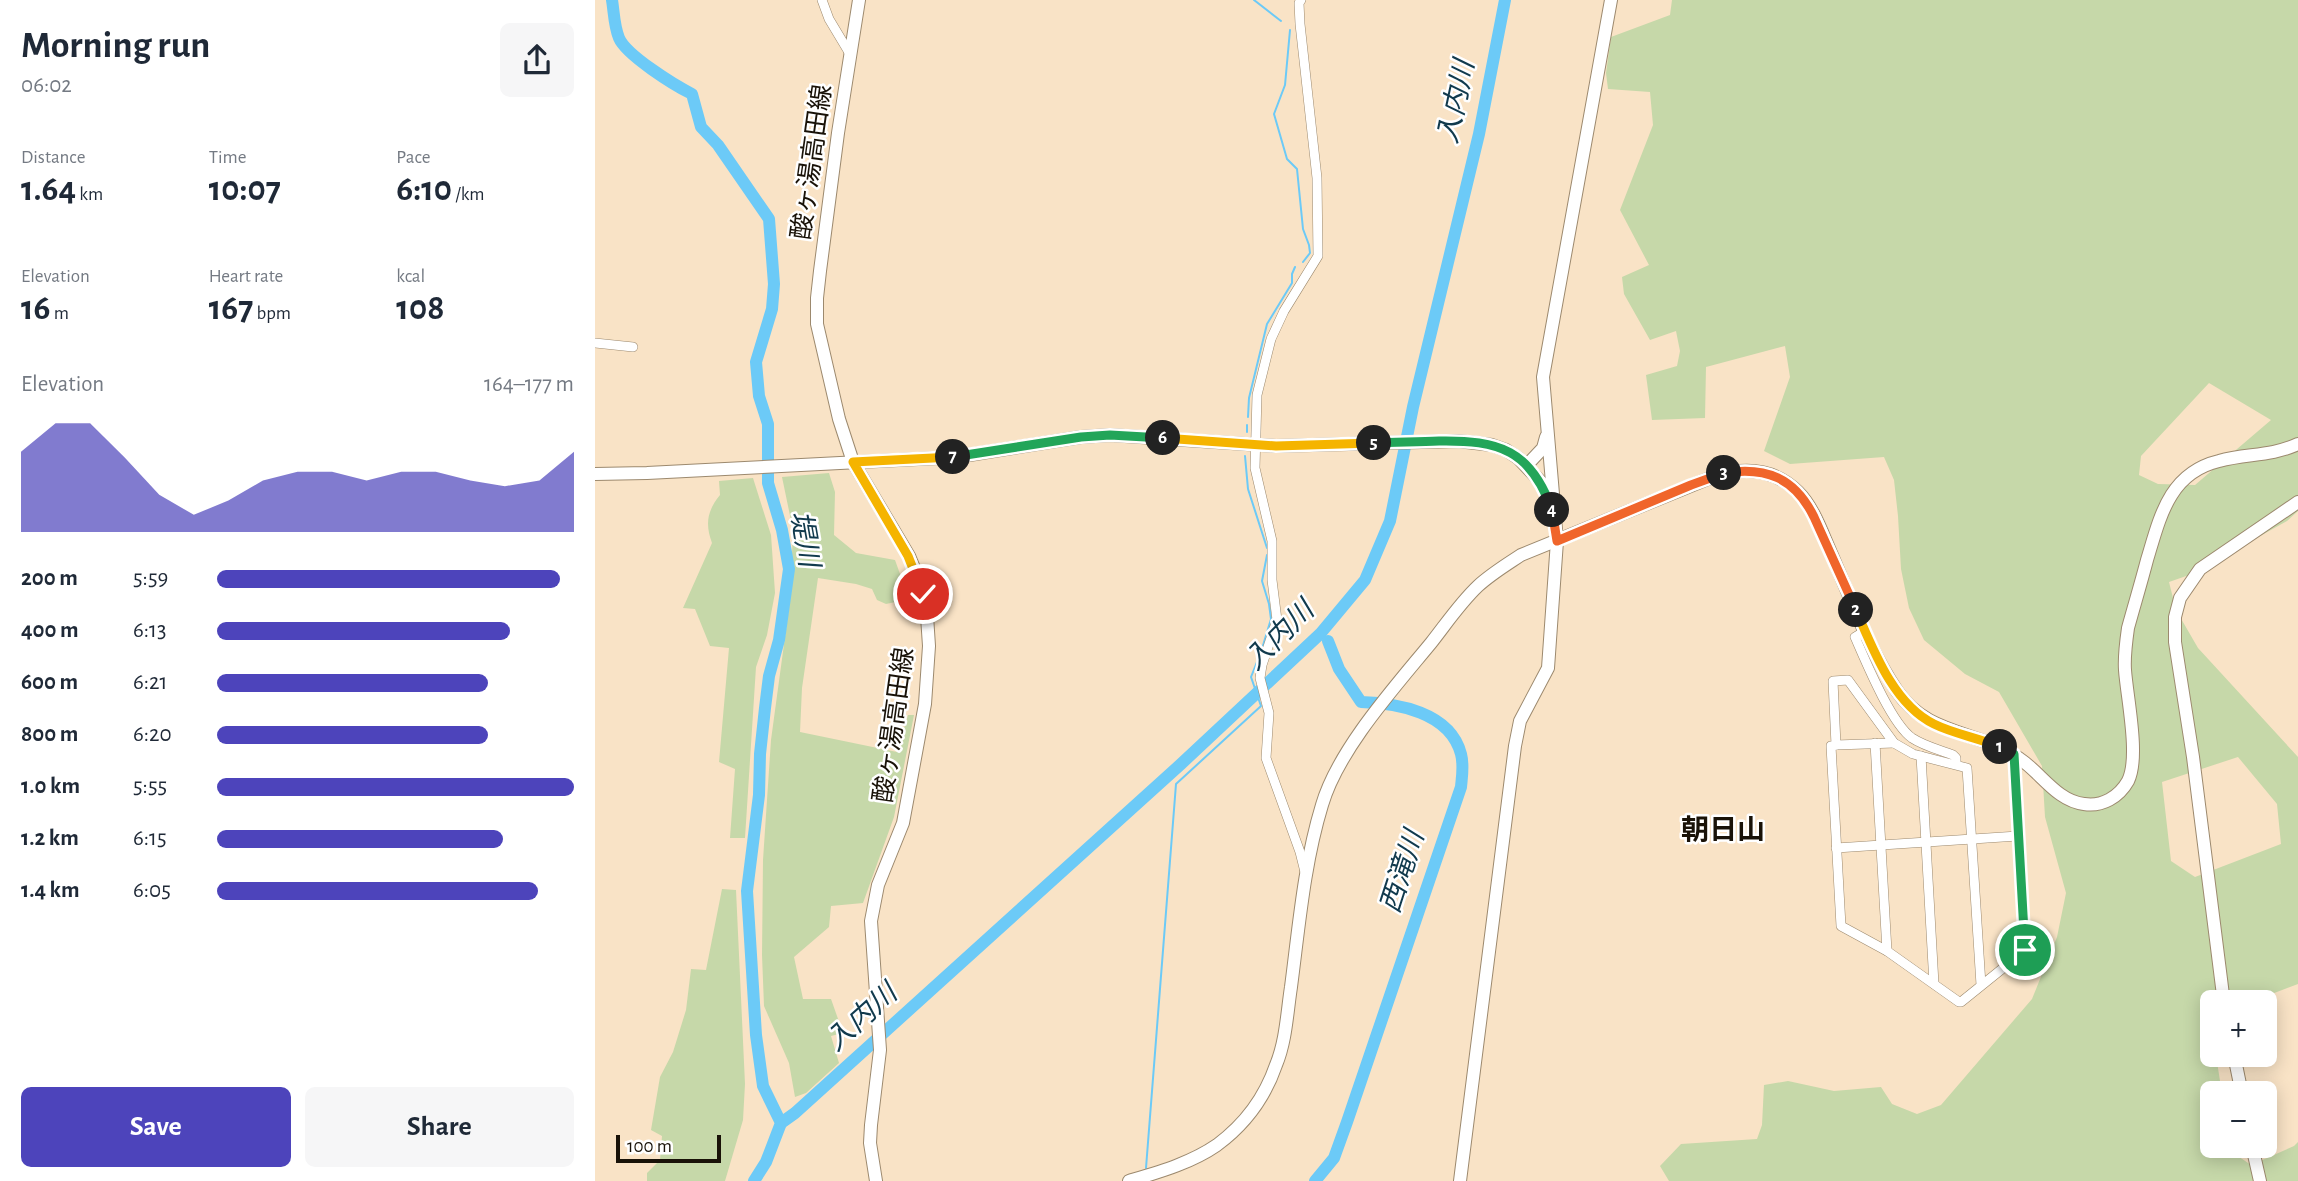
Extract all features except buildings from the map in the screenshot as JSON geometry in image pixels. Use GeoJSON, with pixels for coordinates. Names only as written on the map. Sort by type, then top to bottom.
{"type":"FeatureCollection","features":[{"type":"Feature","properties":{"kind":"street"},"geometry":{"type":"LineString","coordinates":[[822,0],[829,19],[851,55]]}},
{"type":"Feature","properties":{"kind":"street","name":"酸ヶ湯高田線"},"geometry":{"type":"LineString","coordinates":[[859,0],[838,133],[816,311],[822,352],[853,462],[916,573],[927,616],[929,646],[925,704],[903,823],[878,885],[871,921],[880,1050],[870,1143],[876,1181]]}},
{"type":"Feature","properties":{"kind":"street"},"geometry":{"type":"LineString","coordinates":[[1301,0],[1300,24],[1317,178],[1318,256],[1284,312],[1271,340],[1257,395],[1255,468],[1272,541],[1272,580],[1277,620],[1260,678],[1269,713],[1266,758],[1305,872]]}},
{"type":"Feature","properties":{"kind":"street"},"geometry":{"type":"LineString","coordinates":[[1460,1181],[1515,746],[1520,721],[1548,668],[1557,541],[1543,377],[1611,0]]}},
{"type":"Feature","properties":{"kind":"street"},"geometry":{"type":"LineString","coordinates":[[595,343],[633,347]]}},
{"type":"Feature","properties":{"kind":"street"},"geometry":{"type":"LineString","coordinates":[[1527,465],[1543,448],[1548,433]]}},
{"type":"Feature","properties":{"kind":"street"},"geometry":{"type":"LineString","coordinates":[[595,474],[647,474],[957,457],[1100,436],[1276,446],[1479,442],[1506,450],[1527,465],[1541,482],[1555,517]]}},
{"type":"Feature","properties":{"kind":"street"},"geometry":{"type":"LineString","coordinates":[[1129,1181],[1178,1166],[1217,1145],[1242,1122],[1265,1091],[1281,1049],[1305,872],[1330,782],[1340,762],[1380,708],[1478,586],[1521,555],[1715,476],[1740,471],[1766,473],[1789,484],[1807,503],[1865,631],[1895,689],[1905,702],[1921,717],[1940,727],[1986,741],[2014,754],[2054,789],[2074,802],[2088,805],[2104,803],[2121,790],[2130,775],[2132,760],[2125,647],[2128,628],[2164,506],[2180,482],[2201,467],[2220,460],[2275,453],[2298,444]]}},
{"type":"Feature","properties":{"kind":"street"},"geometry":{"type":"LineString","coordinates":[[2222,990],[2193,757],[2175,642],[2175,617],[2180,598],[2200,569],[2298,502]]}},
{"type":"Feature","properties":{"kind":"street"},"geometry":{"type":"LineString","coordinates":[[1865,631],[1855,637],[1902,728],[1919,741],[1953,755],[1956,764]]}},
{"type":"Feature","properties":{"kind":"street"},"geometry":{"type":"LineString","coordinates":[[1836,745],[1833,681],[1846,679],[1893,743],[1908,752],[1967,768],[1981,985]]}},
{"type":"Feature","properties":{"kind":"street"},"geometry":{"type":"LineString","coordinates":[[1875,743],[1887,951]]}},
{"type":"Feature","properties":{"kind":"street"},"geometry":{"type":"LineString","coordinates":[[1893,743],[1831,746],[1841,926],[1887,951],[1961,1002],[2025,950],[2014,754]]}},
{"type":"Feature","properties":{"kind":"street"},"geometry":{"type":"LineString","coordinates":[[1921,756],[1934,984]]}},
{"type":"Feature","properties":{"kind":"street"},"geometry":{"type":"LineString","coordinates":[[1836,848],[2018,836]]}},
{"type":"Feature","properties":{"kind":"street"},"geometry":{"type":"LineString","coordinates":[[2255,1158],[2260,1181]]}},
{"type":"Feature","properties":{"kind":"green space"},"geometry":{"type":"Polygon","coordinates":[[[1672,0],[2298,0],[2298,511],[2287,521],[2192,574],[2169,582],[2176,610],[2198,648],[2298,757],[2298,984],[2277,992],[2200,990],[2200,1067],[2218,1067],[2220,1081],[2200,1081],[2200,1158],[2241,1158],[2251,1165],[2267,1158],[2277,1158],[2277,1154],[2298,1142],[2298,1181],[1669,1181],[1660,1166],[1681,1144],[1757,1139],[1762,1125],[1764,1085],[1788,1081],[1834,1091],[1881,1087],[1892,1104],[1917,1114],[1941,1105],[2032,999],[2057,937],[2066,893],[2045,817],[2042,766],[1999,692],[1965,674],[1924,640],[1909,608],[1901,569],[1894,480],[1884,457],[1790,464],[1764,451],[1790,377],[1785,346],[1706,367],[1705,418],[1652,420],[1646,375],[1677,366],[1680,351],[1676,331],[1650,340],[1624,294],[1622,277],[1649,265],[1620,210],[1653,125],[1650,92],[1608,89],[1606,73],[1611,37],[1670,15],[1672,0]],[[2209,383],[2141,456],[2139,475],[2158,484],[2195,485],[2271,420],[2209,383]],[[2238,757],[2162,782],[2171,861],[2195,877],[2281,844],[2277,804],[2238,757]]]}},
{"type":"Feature","properties":{"kind":"green space"},"geometry":{"type":"Polygon","coordinates":[[[829,473],[835,492],[834,535],[856,553],[895,560],[909,599],[886,604],[877,600],[872,589],[818,578],[802,688],[800,732],[897,752],[908,715],[914,715],[894,817],[863,903],[831,906],[829,927],[794,957],[803,999],[831,999],[843,1033],[831,1036],[839,1063],[806,1093],[795,1097],[789,1063],[764,1006],[762,955],[763,860],[771,740],[790,600],[793,530],[782,477],[829,473]]]}},
{"type":"Feature","properties":{"kind":"green space"},"geometry":{"type":"Polygon","coordinates":[[[753,478],[771,535],[775,593],[767,635],[756,667],[745,838],[730,838],[735,769],[719,762],[729,648],[710,646],[695,609],[683,608],[712,543],[708,530],[709,518],[720,495],[719,481],[753,478]]]}},
{"type":"Feature","properties":{"kind":"green space"},"geometry":{"type":"Polygon","coordinates":[[[722,889],[736,890],[745,1084],[743,1120],[725,1181],[647,1181],[647,1173],[660,1160],[662,1136],[651,1130],[660,1077],[673,1052],[686,1010],[691,969],[706,970],[722,889]]]}},
{"type":"Feature","properties":{"kind":"waterway","name":"堤川"},"geometry":{"type":"LineString","coordinates":[[612,0],[616,29],[623,45],[651,69],[692,94],[701,127],[718,145],[769,219],[774,284],[772,309],[756,362],[759,396],[768,424],[768,483],[782,530],[789,569],[779,640],[769,676],[760,754],[759,795],[747,891],[756,1035],[763,1086],[781,1123],[766,1162],[754,1181]]}},
{"type":"Feature","properties":{"kind":"waterway"},"geometry":{"type":"LineString","coordinates":[[1254,0],[1281,21]]}},
{"type":"Feature","properties":{"kind":"waterway","name":"入内川"},"geometry":{"type":"LineString","coordinates":[[781,1123],[1181,764],[1320,634],[1365,580],[1390,521],[1413,407],[1479,134],[1505,0]]}},
{"type":"Feature","properties":{"kind":"waterway"},"geometry":{"type":"LineString","coordinates":[[1290,30],[1285,85],[1274,114],[1287,159],[1297,169],[1303,229],[1310,253],[1303,262]]}},
{"type":"Feature","properties":{"kind":"waterway"},"geometry":{"type":"LineString","coordinates":[[1248,417],[1249,398],[1267,324],[1292,283],[1295,267]]}},
{"type":"Feature","properties":{"kind":"waterway"},"geometry":{"type":"LineString","coordinates":[[1247,425],[1247,432]]}},
{"type":"Feature","properties":{"kind":"waterway"},"geometry":{"type":"LineString","coordinates":[[1245,456],[1248,489],[1267,548]]}},
{"type":"Feature","properties":{"kind":"waterway"},"geometry":{"type":"LineString","coordinates":[[1146,1168],[1176,784],[1261,706],[1251,677],[1271,619],[1262,581],[1267,555]]}},
{"type":"Feature","properties":{"kind":"waterway","name":"西滝川"},"geometry":{"type":"LineString","coordinates":[[1315,1181],[1334,1158],[1347,1122],[1461,787],[1463,770],[1461,754],[1455,740],[1446,728],[1434,719],[1406,708],[1361,702],[1339,669],[1328,641]]}},
{"type":"Feature","properties":{"kind":"district","name":"朝日山"},"geometry":{"type":"Point","coordinates":[1723,831]}},
{"type":"Feature","properties":{"kind":"route"},"geometry":{"type":"LineString","coordinates":[[923,594],[908,556],[853,462],[957,457],[1081,437],[1110,435],[1276,446],[1479,442],[1506,450],[1530,468],[1547,494],[1555,517],[1557,541],[1724,473],[1766,473],[1789,484],[1807,503],[1865,631],[1895,689],[1905,702],[1921,717],[1940,727],[1986,741],[2014,754],[2025,950]]}}]}
